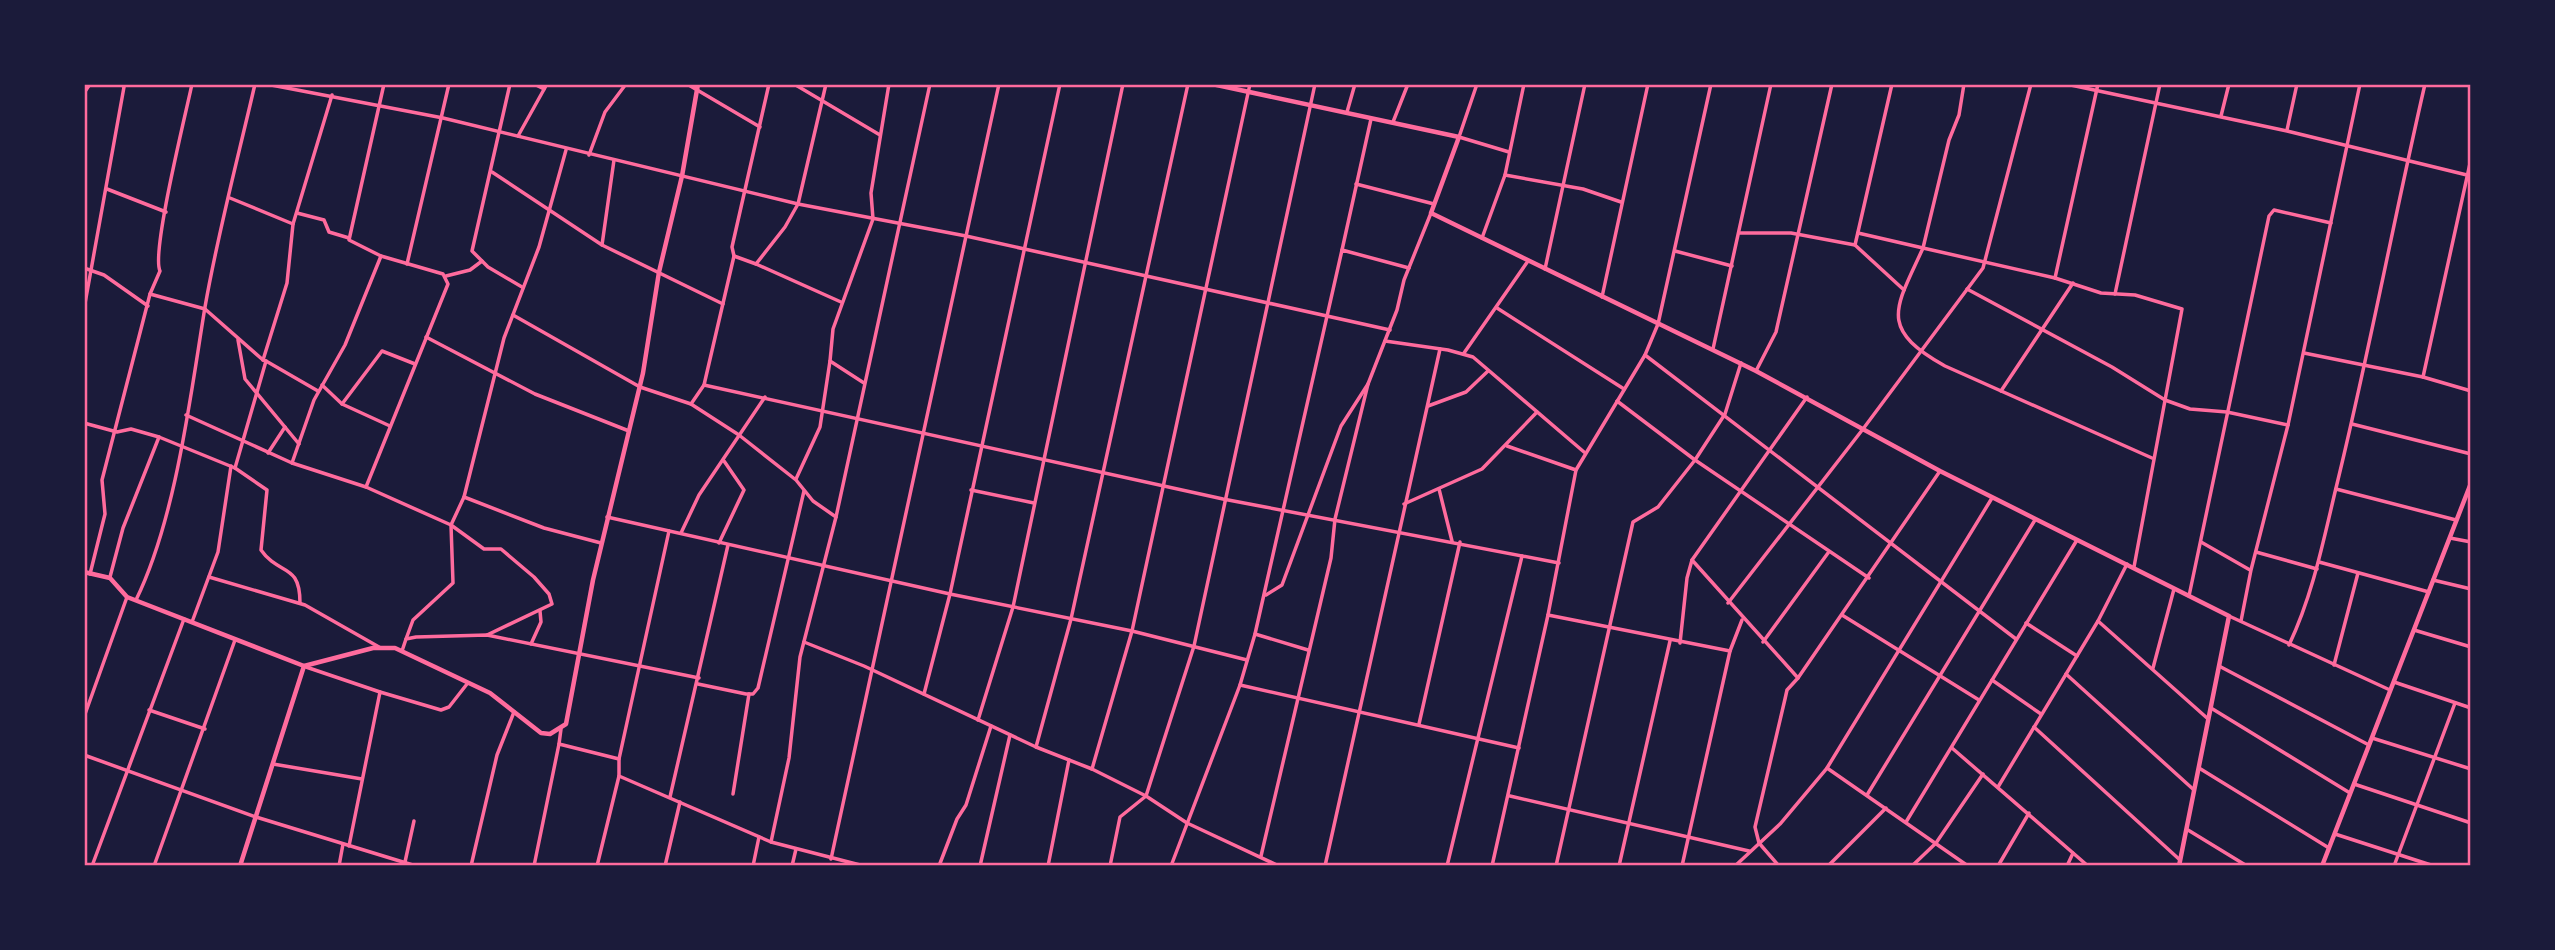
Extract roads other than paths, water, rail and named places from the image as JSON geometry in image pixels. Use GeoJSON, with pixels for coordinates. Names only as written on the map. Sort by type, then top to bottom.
{"type":"FeatureCollection","features":[{"type":"Feature","properties":{"kind":"street"},"geometry":{"type":"LineString","coordinates":[[84,93],[90,84]]}},
{"type":"Feature","properties":{"kind":"street"},"geometry":{"type":"LineString","coordinates":[[84,309],[124,88],[121,84]]}},
{"type":"Feature","properties":{"kind":"street"},"geometry":{"type":"LineString","coordinates":[[192,84],[156,264],[160,271],[150,294],[117,432],[102,480],[104,521],[87,573],[110,578],[127,597],[235,640],[380,692],[441,710],[449,707],[467,684]]}},
{"type":"Feature","properties":{"kind":"street"},"geometry":{"type":"LineString","coordinates":[[136,600],[150,571],[167,509],[205,309],[255,84]]}},
{"type":"Feature","properties":{"kind":"street"},"geometry":{"type":"LineString","coordinates":[[266,84],[332,95],[379,108],[443,118],[798,204],[966,236],[1390,330]]}},
{"type":"Feature","properties":{"kind":"street"},"geometry":{"type":"LineString","coordinates":[[384,84],[349,237],[353,245],[446,276],[470,270],[482,261]]}},
{"type":"Feature","properties":{"kind":"street"},"geometry":{"type":"LineString","coordinates":[[407,264],[449,84]]}},
{"type":"Feature","properties":{"kind":"street"},"geometry":{"type":"LineString","coordinates":[[510,84],[492,172],[474,232],[472,251],[482,261],[522,287]]}},
{"type":"Feature","properties":{"kind":"street"},"geometry":{"type":"LineString","coordinates":[[534,84],[544,89]]}},
{"type":"Feature","properties":{"kind":"street"},"geometry":{"type":"LineString","coordinates":[[519,136],[547,84]]}},
{"type":"Feature","properties":{"kind":"street"},"geometry":{"type":"LineString","coordinates":[[589,155],[604,112],[626,84]]}},
{"type":"Feature","properties":{"kind":"street"},"geometry":{"type":"LineString","coordinates":[[687,84],[760,127]]}},
{"type":"Feature","properties":{"kind":"street"},"geometry":{"type":"LineString","coordinates":[[534,866],[561,729],[569,713],[601,543],[640,387],[659,272],[682,176],[698,84]]}},
{"type":"Feature","properties":{"kind":"street"},"geometry":{"type":"LineString","coordinates":[[691,404],[704,386],[769,84]]}},
{"type":"Feature","properties":{"kind":"street"},"geometry":{"type":"LineString","coordinates":[[794,84],[880,135]]}},
{"type":"Feature","properties":{"kind":"street"},"geometry":{"type":"LineString","coordinates":[[756,264],[785,227],[798,204],[826,84]]}},
{"type":"Feature","properties":{"kind":"street"},"geometry":{"type":"LineString","coordinates":[[796,480],[820,428],[831,361],[833,329],[873,219],[871,193],[889,84]]}},
{"type":"Feature","properties":{"kind":"street"},"geometry":{"type":"LineString","coordinates":[[772,842],[789,758],[804,642],[836,517],[930,84]]}},
{"type":"Feature","properties":{"kind":"street"},"geometry":{"type":"LineString","coordinates":[[831,859],[889,579],[999,84]]}},
{"type":"Feature","properties":{"kind":"street"},"geometry":{"type":"LineString","coordinates":[[924,694],[950,594],[1060,84]]}},
{"type":"Feature","properties":{"kind":"street"},"geometry":{"type":"LineString","coordinates":[[978,720],[1013,607],[1123,84]]}},
{"type":"Feature","properties":{"kind":"street"},"geometry":{"type":"LineString","coordinates":[[1036,747],[1071,618],[1188,84]]}},
{"type":"Feature","properties":{"kind":"street"},"geometry":{"type":"LineString","coordinates":[[1212,84],[1393,122],[1509,152]]}},
{"type":"Feature","properties":{"kind":"street"},"geometry":{"type":"LineString","coordinates":[[1092,769],[1132,631],[1208,289],[1250,84]]}},
{"type":"Feature","properties":{"kind":"street"},"geometry":{"type":"LineString","coordinates":[[1110,866],[1120,817],[1146,796],[1194,646],[1223,499],[1315,84]]}},
{"type":"Feature","properties":{"kind":"street"},"geometry":{"type":"LineString","coordinates":[[1347,113],[1355,84]]}},
{"type":"Feature","properties":{"kind":"street"},"geometry":{"type":"LineString","coordinates":[[1393,122],[1408,84]]}},
{"type":"Feature","properties":{"kind":"street"},"geometry":{"type":"LineString","coordinates":[[1261,856],[1331,558],[1335,519],[1368,384],[1390,330],[1409,268],[1477,84]]}},
{"type":"Feature","properties":{"kind":"street"},"geometry":{"type":"LineString","coordinates":[[1482,238],[1504,175],[1524,84]]}},
{"type":"Feature","properties":{"kind":"street"},"geometry":{"type":"LineString","coordinates":[[1545,269],[1585,84]]}},
{"type":"Feature","properties":{"kind":"street"},"geometry":{"type":"LineString","coordinates":[[1602,297],[1648,84]]}},
{"type":"Feature","properties":{"kind":"street"},"geometry":{"type":"LineString","coordinates":[[1492,866],[1510,796],[1576,470],[1644,355],[1658,324],[1711,84]]}},
{"type":"Feature","properties":{"kind":"street"},"geometry":{"type":"LineString","coordinates":[[1713,349],[1771,84]]}},
{"type":"Feature","properties":{"kind":"street"},"geometry":{"type":"LineString","coordinates":[[1756,371],[1776,332],[1832,84]]}},
{"type":"Feature","properties":{"kind":"street"},"geometry":{"type":"LineString","coordinates":[[1855,245],[1892,84]]}},
{"type":"Feature","properties":{"kind":"street"},"geometry":{"type":"LineString","coordinates":[[1964,84],[1959,115],[1949,140],[1923,248],[1904,290],[1897,317],[1898,327],[1920,350],[1945,366],[2152,458]]}},
{"type":"Feature","properties":{"kind":"street"},"geometry":{"type":"LineString","coordinates":[[1728,603],[1863,429],[1986,261],[2031,84]]}},
{"type":"Feature","properties":{"kind":"street"},"geometry":{"type":"LineString","coordinates":[[2066,84],[2287,131],[2469,176]]}},
{"type":"Feature","properties":{"kind":"street"},"geometry":{"type":"LineString","coordinates":[[2055,278],[2098,84]]}},
{"type":"Feature","properties":{"kind":"street"},"geometry":{"type":"LineString","coordinates":[[2115,295],[2160,84]]}},
{"type":"Feature","properties":{"kind":"street"},"geometry":{"type":"LineString","coordinates":[[2221,117],[2229,84]]}},
{"type":"Feature","properties":{"kind":"street"},"geometry":{"type":"LineString","coordinates":[[2287,131],[2297,84]]}},
{"type":"Feature","properties":{"kind":"street"},"geometry":{"type":"LineString","coordinates":[[2242,621],[2251,570],[2304,353],[2360,84]]}},
{"type":"Feature","properties":{"kind":"street"},"geometry":{"type":"LineString","coordinates":[[2289,645],[2303,616],[2319,562],[2366,364],[2425,84]]}},
{"type":"Feature","properties":{"kind":"street"},"geometry":{"type":"LineString","coordinates":[[191,622],[218,552],[233,467],[259,396],[265,360],[287,284],[293,223],[332,95]]}},
{"type":"Feature","properties":{"kind":"street"},"geometry":{"type":"LineString","coordinates":[[1171,866],[1240,685],[1255,634],[1285,510],[1371,117]]}},
{"type":"Feature","properties":{"kind":"street"},"geometry":{"type":"LineString","coordinates":[[402,651],[413,620],[453,583],[452,525],[464,497],[495,374],[522,287],[550,211],[566,149]]}},
{"type":"Feature","properties":{"kind":"street"},"geometry":{"type":"LineString","coordinates":[[2423,377],[2471,159]]}},
{"type":"Feature","properties":{"kind":"street"},"geometry":{"type":"LineString","coordinates":[[602,245],[614,160]]}},
{"type":"Feature","properties":{"kind":"street"},"geometry":{"type":"LineString","coordinates":[[492,172],[602,245],[723,304]]}},
{"type":"Feature","properties":{"kind":"street"},"geometry":{"type":"LineString","coordinates":[[1504,175],[1564,186],[1622,203]]}},
{"type":"Feature","properties":{"kind":"street"},"geometry":{"type":"LineString","coordinates":[[1356,184],[1434,205]]}},
{"type":"Feature","properties":{"kind":"street"},"geometry":{"type":"LineString","coordinates":[[107,189],[166,212]]}},
{"type":"Feature","properties":{"kind":"street"},"geometry":{"type":"LineString","coordinates":[[229,198],[293,223]]}},
{"type":"Feature","properties":{"kind":"street"},"geometry":{"type":"LineString","coordinates":[[2189,596],[2271,211],[2331,223]]}},
{"type":"Feature","properties":{"kind":"street"},"geometry":{"type":"LineString","coordinates":[[297,213],[324,220],[329,232],[349,237]]}},
{"type":"Feature","properties":{"kind":"street"},"geometry":{"type":"LineString","coordinates":[[1431,213],[1741,363],[2035,520],[2289,645],[2390,690]]}},
{"type":"Feature","properties":{"kind":"street"},"geometry":{"type":"LineString","coordinates":[[1740,233],[1797,234],[1855,245],[1904,290]]}},
{"type":"Feature","properties":{"kind":"street"},"geometry":{"type":"LineString","coordinates":[[1858,233],[1986,261],[2115,295],[2135,295],[2182,309],[2152,458],[2134,567]]}},
{"type":"Feature","properties":{"kind":"street"},"geometry":{"type":"LineString","coordinates":[[1342,250],[1409,268]]}},
{"type":"Feature","properties":{"kind":"street"},"geometry":{"type":"LineString","coordinates":[[1675,251],[1732,266]]}},
{"type":"Feature","properties":{"kind":"street"},"geometry":{"type":"LineString","coordinates":[[292,463],[318,391],[345,345],[381,256]]}},
{"type":"Feature","properties":{"kind":"street"},"geometry":{"type":"LineString","coordinates":[[734,256],[841,302]]}},
{"type":"Feature","properties":{"kind":"street"},"geometry":{"type":"LineString","coordinates":[[1464,353],[1528,261]]}},
{"type":"Feature","properties":{"kind":"street"},"geometry":{"type":"LineString","coordinates":[[84,268],[115,282],[148,306]]}},
{"type":"Feature","properties":{"kind":"street"},"geometry":{"type":"LineString","coordinates":[[366,488],[448,284],[446,276]]}},
{"type":"Feature","properties":{"kind":"street"},"geometry":{"type":"LineString","coordinates":[[2001,391],[2073,283]]}},
{"type":"Feature","properties":{"kind":"street"},"geometry":{"type":"LineString","coordinates":[[1967,289],[2112,367],[2165,400],[2194,410],[2227,412],[2288,425]]}},
{"type":"Feature","properties":{"kind":"street"},"geometry":{"type":"LineString","coordinates":[[150,294],[205,309],[238,340],[265,360],[318,391]]}},
{"type":"Feature","properties":{"kind":"street"},"geometry":{"type":"LineString","coordinates":[[1497,308],[1624,389]]}},
{"type":"Feature","properties":{"kind":"street"},"geometry":{"type":"LineString","coordinates":[[513,315],[640,387],[691,404],[739,435],[796,480],[804,491],[836,517]]}},
{"type":"Feature","properties":{"kind":"street"},"geometry":{"type":"LineString","coordinates":[[426,337],[536,394],[629,431]]}},
{"type":"Feature","properties":{"kind":"street"},"geometry":{"type":"LineString","coordinates":[[238,340],[245,379],[300,445]]}},
{"type":"Feature","properties":{"kind":"street"},"geometry":{"type":"LineString","coordinates":[[1385,341],[1464,353],[1585,452]]}},
{"type":"Feature","properties":{"kind":"street"},"geometry":{"type":"LineString","coordinates":[[1325,866],[1440,349]]}},
{"type":"Feature","properties":{"kind":"street"},"geometry":{"type":"LineString","coordinates":[[342,404],[382,351],[415,364]]}},
{"type":"Feature","properties":{"kind":"street"},"geometry":{"type":"LineString","coordinates":[[2304,353],[2366,364],[2471,391]]}},
{"type":"Feature","properties":{"kind":"street"},"geometry":{"type":"LineString","coordinates":[[1644,355],[1819,485],[1979,613],[2016,639]]}},
{"type":"Feature","properties":{"kind":"street"},"geometry":{"type":"LineString","coordinates":[[831,361],[864,383]]}},
{"type":"Feature","properties":{"kind":"street"},"geometry":{"type":"LineString","coordinates":[[1556,866],[1633,523],[1658,507],[1695,460],[1725,414],[1741,363]]}},
{"type":"Feature","properties":{"kind":"street"},"geometry":{"type":"LineString","coordinates":[[1427,406],[1470,390],[1488,371]]}},
{"type":"Feature","properties":{"kind":"street"},"geometry":{"type":"LineString","coordinates":[[1264,596],[1282,585],[1340,426],[1368,384]]}},
{"type":"Feature","properties":{"kind":"street"},"geometry":{"type":"LineString","coordinates":[[322,385],[342,404],[390,426]]}},
{"type":"Feature","properties":{"kind":"street"},"geometry":{"type":"LineString","coordinates":[[704,386],[922,431],[1223,499],[1460,542],[1559,563]]}},
{"type":"Feature","properties":{"kind":"street"},"geometry":{"type":"LineString","coordinates":[[681,533],[699,495],[765,397]]}},
{"type":"Feature","properties":{"kind":"street"},"geometry":{"type":"LineString","coordinates":[[1680,642],[1686,578],[1692,560],[1807,397]]}},
{"type":"Feature","properties":{"kind":"street"},"geometry":{"type":"LineString","coordinates":[[1617,401],[1695,460],[1868,578]]}},
{"type":"Feature","properties":{"kind":"street"},"geometry":{"type":"LineString","coordinates":[[1404,504],[1482,469],[1537,412]]}},
{"type":"Feature","properties":{"kind":"street"},"geometry":{"type":"LineString","coordinates":[[186,415],[243,443],[366,488],[452,525],[484,549],[501,549],[534,577],[551,599],[550,607],[486,635]]}},
{"type":"Feature","properties":{"kind":"street"},"geometry":{"type":"LineString","coordinates":[[84,423],[117,432],[131,429],[159,438],[233,467],[267,490],[261,550],[267,558],[294,574],[299,583],[300,603]]}},
{"type":"Feature","properties":{"kind":"street"},"geometry":{"type":"LineString","coordinates":[[2352,424],[2471,454]]}},
{"type":"Feature","properties":{"kind":"street"},"geometry":{"type":"LineString","coordinates":[[268,453],[285,427]]}},
{"type":"Feature","properties":{"kind":"street"},"geometry":{"type":"LineString","coordinates":[[110,578],[123,528],[159,438]]}},
{"type":"Feature","properties":{"kind":"street"},"geometry":{"type":"LineString","coordinates":[[1507,446],[1576,470]]}},
{"type":"Feature","properties":{"kind":"street"},"geometry":{"type":"LineString","coordinates":[[719,543],[744,490],[724,461]]}},
{"type":"Feature","properties":{"kind":"street"},"geometry":{"type":"LineString","coordinates":[[1779,866],[1759,843],[1755,827],[1787,690],[1893,544],[1940,471]]}},
{"type":"Feature","properties":{"kind":"street"},"geometry":{"type":"LineString","coordinates":[[2322,866],[2471,483]]}},
{"type":"Feature","properties":{"kind":"street"},"geometry":{"type":"LineString","coordinates":[[1439,489],[1452,541]]}},
{"type":"Feature","properties":{"kind":"street"},"geometry":{"type":"LineString","coordinates":[[2336,489],[2456,520]]}},
{"type":"Feature","properties":{"kind":"street"},"geometry":{"type":"LineString","coordinates":[[971,490],[1034,503]]}},
{"type":"Feature","properties":{"kind":"street"},"geometry":{"type":"LineString","coordinates":[[733,794],[749,694],[759,685],[804,491]]}},
{"type":"Feature","properties":{"kind":"street"},"geometry":{"type":"LineString","coordinates":[[464,497],[544,528],[601,543]]}},
{"type":"Feature","properties":{"kind":"street"},"geometry":{"type":"LineString","coordinates":[[1735,866],[1827,768],[1992,498]]}},
{"type":"Feature","properties":{"kind":"street"},"geometry":{"type":"LineString","coordinates":[[607,517],[950,594],[1132,631],[1247,660]]}},
{"type":"Feature","properties":{"kind":"street"},"geometry":{"type":"LineString","coordinates":[[1867,795],[2035,520]]}},
{"type":"Feature","properties":{"kind":"street"},"geometry":{"type":"LineString","coordinates":[[597,866],[619,776],[619,759],[669,531]]}},
{"type":"Feature","properties":{"kind":"street"},"geometry":{"type":"LineString","coordinates":[[2450,538],[2471,542]]}},
{"type":"Feature","properties":{"kind":"street"},"geometry":{"type":"LineString","coordinates":[[1906,822],[2077,540]]}},
{"type":"Feature","properties":{"kind":"street"},"geometry":{"type":"LineString","coordinates":[[1419,725],[1460,542]]}},
{"type":"Feature","properties":{"kind":"street"},"geometry":{"type":"LineString","coordinates":[[2201,542],[2251,570]]}},
{"type":"Feature","properties":{"kind":"street"},"geometry":{"type":"LineString","coordinates":[[670,797],[728,545]]}},
{"type":"Feature","properties":{"kind":"street"},"geometry":{"type":"LineString","coordinates":[[2256,552],[2317,569]]}},
{"type":"Feature","properties":{"kind":"street"},"geometry":{"type":"LineString","coordinates":[[1763,642],[1828,553]]}},
{"type":"Feature","properties":{"kind":"street"},"geometry":{"type":"LineString","coordinates":[[1447,866],[1522,556]]}},
{"type":"Feature","properties":{"kind":"street"},"geometry":{"type":"LineString","coordinates":[[1692,560],[1742,620],[1798,678]]}},
{"type":"Feature","properties":{"kind":"street"},"geometry":{"type":"LineString","coordinates":[[2319,562],[2429,592]]}},
{"type":"Feature","properties":{"kind":"street"},"geometry":{"type":"LineString","coordinates":[[1998,787],[2098,621],[2127,564]]}},
{"type":"Feature","properties":{"kind":"street"},"geometry":{"type":"LineString","coordinates":[[2334,666],[2358,573]]}},
{"type":"Feature","properties":{"kind":"street"},"geometry":{"type":"LineString","coordinates":[[209,577],[300,603],[381,648],[402,651],[490,693],[541,733],[561,729]]}},
{"type":"Feature","properties":{"kind":"street"},"geometry":{"type":"LineString","coordinates":[[2433,580],[2471,589]]}},
{"type":"Feature","properties":{"kind":"street"},"geometry":{"type":"LineString","coordinates":[[2152,668],[2174,589]]}},
{"type":"Feature","properties":{"kind":"street"},"geometry":{"type":"LineString","coordinates":[[84,717],[127,597]]}},
{"type":"Feature","properties":{"kind":"street"},"geometry":{"type":"LineString","coordinates":[[530,644],[541,622],[540,611]]}},
{"type":"Feature","properties":{"kind":"street"},"geometry":{"type":"LineString","coordinates":[[1548,615],[1670,641],[1730,650]]}},
{"type":"Feature","properties":{"kind":"street"},"geometry":{"type":"LineString","coordinates":[[1842,615],[1979,700]]}},
{"type":"Feature","properties":{"kind":"street"},"geometry":{"type":"LineString","coordinates":[[2179,866],[2229,615]]}},
{"type":"Feature","properties":{"kind":"street"},"geometry":{"type":"LineString","coordinates":[[92,866],[184,619]]}},
{"type":"Feature","properties":{"kind":"street"},"geometry":{"type":"LineString","coordinates":[[1682,866],[1730,650],[1742,620]]}},
{"type":"Feature","properties":{"kind":"street"},"geometry":{"type":"LineString","coordinates":[[2098,621],[2207,718]]}},
{"type":"Feature","properties":{"kind":"street"},"geometry":{"type":"LineString","coordinates":[[2025,623],[2077,656]]}},
{"type":"Feature","properties":{"kind":"street"},"geometry":{"type":"LineString","coordinates":[[2414,631],[2471,647]]}},
{"type":"Feature","properties":{"kind":"street"},"geometry":{"type":"LineString","coordinates":[[406,639],[446,634],[486,635],[638,666],[749,694]]}},
{"type":"Feature","properties":{"kind":"street"},"geometry":{"type":"LineString","coordinates":[[1255,634],[1308,650]]}},
{"type":"Feature","properties":{"kind":"street"},"geometry":{"type":"LineString","coordinates":[[154,866],[235,640]]}},
{"type":"Feature","properties":{"kind":"street"},"geometry":{"type":"LineString","coordinates":[[1619,866],[1670,641]]}},
{"type":"Feature","properties":{"kind":"street"},"geometry":{"type":"LineString","coordinates":[[804,642],[924,694],[1036,747],[1092,769],[1146,796],[1187,823],[1279,866]]}},
{"type":"Feature","properties":{"kind":"street"},"geometry":{"type":"LineString","coordinates":[[304,666],[381,648]]}},
{"type":"Feature","properties":{"kind":"street"},"geometry":{"type":"LineString","coordinates":[[240,866],[304,666]]}},
{"type":"Feature","properties":{"kind":"street"},"geometry":{"type":"LineString","coordinates":[[2219,666],[2369,745]]}},
{"type":"Feature","properties":{"kind":"street"},"geometry":{"type":"LineString","coordinates":[[2066,674],[2195,791]]}},
{"type":"Feature","properties":{"kind":"street"},"geometry":{"type":"LineString","coordinates":[[1992,680],[2041,714]]}},
{"type":"Feature","properties":{"kind":"street"},"geometry":{"type":"LineString","coordinates":[[2394,682],[2471,708]]}},
{"type":"Feature","properties":{"kind":"street"},"geometry":{"type":"LineString","coordinates":[[1240,685],[1519,748]]}},
{"type":"Feature","properties":{"kind":"street"},"geometry":{"type":"LineString","coordinates":[[349,846],[380,692]]}},
{"type":"Feature","properties":{"kind":"street"},"geometry":{"type":"LineString","coordinates":[[2394,866],[2455,703]]}},
{"type":"Feature","properties":{"kind":"street"},"geometry":{"type":"LineString","coordinates":[[2209,707],[2350,793]]}},
{"type":"Feature","properties":{"kind":"street"},"geometry":{"type":"LineString","coordinates":[[149,710],[205,729]]}},
{"type":"Feature","properties":{"kind":"street"},"geometry":{"type":"LineString","coordinates":[[471,866],[497,755],[514,710]]}},
{"type":"Feature","properties":{"kind":"street"},"geometry":{"type":"LineString","coordinates":[[939,866],[957,818],[966,805],[991,726]]}},
{"type":"Feature","properties":{"kind":"street"},"geometry":{"type":"LineString","coordinates":[[2034,727],[2180,860]]}},
{"type":"Feature","properties":{"kind":"street"},"geometry":{"type":"LineString","coordinates":[[980,866],[1010,735]]}},
{"type":"Feature","properties":{"kind":"street"},"geometry":{"type":"LineString","coordinates":[[2372,738],[2471,769]]}},
{"type":"Feature","properties":{"kind":"street"},"geometry":{"type":"LineString","coordinates":[[559,744],[619,759]]}},
{"type":"Feature","properties":{"kind":"street"},"geometry":{"type":"LineString","coordinates":[[1952,748],[2088,866]]}},
{"type":"Feature","properties":{"kind":"street"},"geometry":{"type":"LineString","coordinates":[[84,755],[256,817],[416,866]]}},
{"type":"Feature","properties":{"kind":"street"},"geometry":{"type":"LineString","coordinates":[[1048,866],[1069,760]]}},
{"type":"Feature","properties":{"kind":"street"},"geometry":{"type":"LineString","coordinates":[[273,764],[362,779]]}},
{"type":"Feature","properties":{"kind":"street"},"geometry":{"type":"LineString","coordinates":[[1827,768],[1968,866]]}},
{"type":"Feature","properties":{"kind":"street"},"geometry":{"type":"LineString","coordinates":[[2199,768],[2329,848]]}},
{"type":"Feature","properties":{"kind":"street"},"geometry":{"type":"LineString","coordinates":[[1912,866],[1936,843],[1983,774]]}},
{"type":"Feature","properties":{"kind":"street"},"geometry":{"type":"LineString","coordinates":[[619,776],[772,842],[864,866]]}},
{"type":"Feature","properties":{"kind":"street"},"geometry":{"type":"LineString","coordinates":[[2354,784],[2471,823]]}},
{"type":"Feature","properties":{"kind":"street"},"geometry":{"type":"LineString","coordinates":[[1510,796],[1749,851]]}},
{"type":"Feature","properties":{"kind":"street"},"geometry":{"type":"LineString","coordinates":[[665,866],[680,802]]}},
{"type":"Feature","properties":{"kind":"street"},"geometry":{"type":"LineString","coordinates":[[1828,866],[1886,808]]}},
{"type":"Feature","properties":{"kind":"street"},"geometry":{"type":"LineString","coordinates":[[1998,866],[2029,813]]}},
{"type":"Feature","properties":{"kind":"street"},"geometry":{"type":"LineString","coordinates":[[405,862],[414,821]]}},
{"type":"Feature","properties":{"kind":"street"},"geometry":{"type":"LineString","coordinates":[[2188,830],[2247,866]]}},
{"type":"Feature","properties":{"kind":"street"},"geometry":{"type":"LineString","coordinates":[[2334,834],[2434,866]]}},
{"type":"Feature","properties":{"kind":"street"},"geometry":{"type":"LineString","coordinates":[[753,866],[760,837]]}},
{"type":"Feature","properties":{"kind":"street"},"geometry":{"type":"LineString","coordinates":[[338,866],[343,844]]}},
{"type":"Feature","properties":{"kind":"street"},"geometry":{"type":"LineString","coordinates":[[792,866],[796,849]]}},
{"type":"Feature","properties":{"kind":"street"},"geometry":{"type":"LineString","coordinates":[[2067,866],[2073,853]]}}]}
